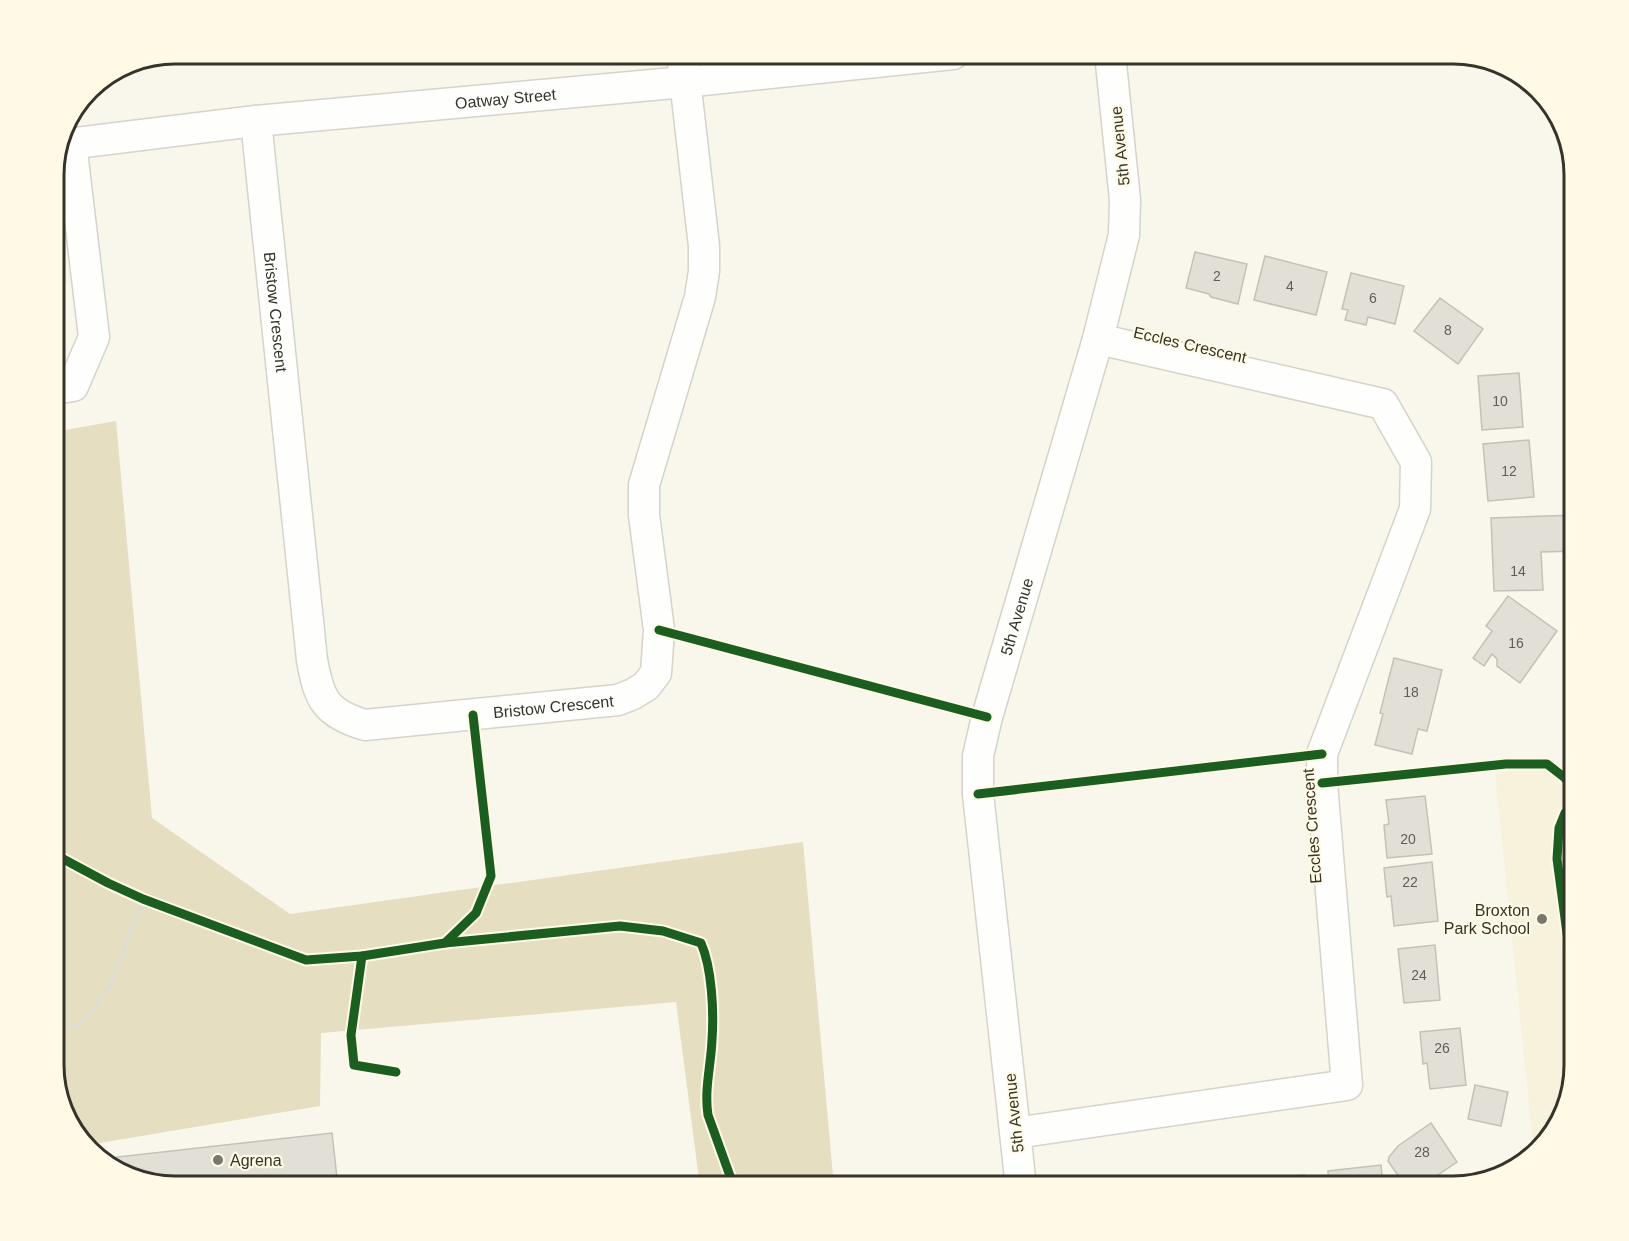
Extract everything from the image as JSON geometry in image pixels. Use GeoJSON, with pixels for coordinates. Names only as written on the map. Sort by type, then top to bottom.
{"type":"FeatureCollection","features":[{"type":"Feature","properties":{"kind":"street","name":"Oatway Street"},"geometry":{"type":"LineString","coordinates":[[69,144],[684,68],[761,64]]}},
{"type":"Feature","properties":{"kind":"street","name":"5th Avenue"},"geometry":{"type":"LineString","coordinates":[[1020,1176],[978,794],[978,756],[987,717],[1098,339],[1124,235],[1125,200],[1111,64]]}},
{"type":"Feature","properties":{"kind":"street","name":"Bristow Crescent"},"geometry":{"type":"LineString","coordinates":[[256,121],[312,660],[317,685],[327,706],[344,719],[364,725],[618,700],[646,686],[656,673],[658,630],[644,515],[644,485],[700,297],[704,270],[704,246],[684,68]]}},
{"type":"Feature","properties":{"kind":"street"},"geometry":{"type":"LineString","coordinates":[[65,387],[73,386],[94,337],[67,152]]}},
{"type":"Feature","properties":{"kind":"street","name":"Eccles Crescent"},"geometry":{"type":"LineString","coordinates":[[1016,1133],[1347,1085],[1322,783],[1322,754],[1415,509],[1416,462],[1383,404],[1098,339]]}},
{"type":"Feature","properties":{"kind":"path"},"geometry":{"type":"LineString","coordinates":[[65,1029],[80,1024],[109,988],[139,897],[154,903]]}},
{"type":"Feature","properties":{"kind":"shaded area"},"geometry":{"type":"Polygon","coordinates":[[[116,421],[152,818],[290,914],[803,842],[833,1176],[699,1176],[676,1002],[321,1033],[320,1106],[97,1144],[83,1127],[73,1108],[65,1080],[65,430],[116,421]]]}},
{"type":"Feature","properties":{"kind":"shaded area","name":"Broxton Park School"},"geometry":{"type":"Polygon","coordinates":[[[1564,765],[1564,1080],[1559,1101],[1550,1121],[1533,1143],[1495,773],[1564,765]]]}},
{"type":"Feature","properties":{"kind":"building"},"geometry":{"type":"Polygon","coordinates":[[[1195,252],[1247,264],[1238,304],[1186,288],[1195,252]]]}},
{"type":"Feature","properties":{"kind":"building"},"geometry":{"type":"Polygon","coordinates":[[[1265,256],[1327,272],[1316,315],[1254,300],[1265,256]]]}},
{"type":"Feature","properties":{"kind":"building"},"geometry":{"type":"Polygon","coordinates":[[[1351,273],[1404,286],[1395,324],[1368,317],[1366,325],[1345,320],[1348,310],[1342,309],[1351,273]]]}},
{"type":"Feature","properties":{"kind":"building"},"geometry":{"type":"Polygon","coordinates":[[[1440,298],[1483,329],[1458,364],[1414,331],[1440,298]]]}},
{"type":"Feature","properties":{"kind":"building"},"geometry":{"type":"Polygon","coordinates":[[[1519,373],[1523,427],[1482,430],[1478,376],[1519,373]]]}},
{"type":"Feature","properties":{"kind":"building"},"geometry":{"type":"Polygon","coordinates":[[[1529,440],[1534,497],[1488,501],[1483,444],[1529,440]]]}},
{"type":"Feature","properties":{"kind":"building"},"geometry":{"type":"Polygon","coordinates":[[[1564,515],[1564,551],[1541,552],[1543,590],[1494,591],[1491,518],[1564,515]]]}},
{"type":"Feature","properties":{"kind":"building"},"geometry":{"type":"Polygon","coordinates":[[[1508,596],[1557,631],[1520,683],[1497,666],[1497,659],[1492,654],[1484,666],[1473,658],[1492,631],[1486,626],[1508,596]]]}},
{"type":"Feature","properties":{"kind":"building"},"geometry":{"type":"Polygon","coordinates":[[[1394,658],[1442,670],[1427,731],[1418,729],[1412,754],[1375,745],[1383,714],[1380,713],[1394,658]]]}},
{"type":"Feature","properties":{"kind":"building"},"geometry":{"type":"Polygon","coordinates":[[[1425,796],[1432,854],[1387,858],[1384,825],[1389,824],[1386,800],[1425,796]]]}},
{"type":"Feature","properties":{"kind":"building"},"geometry":{"type":"Polygon","coordinates":[[[1432,862],[1438,921],[1394,926],[1391,896],[1387,897],[1384,868],[1432,862]]]}},
{"type":"Feature","properties":{"kind":"building"},"geometry":{"type":"Polygon","coordinates":[[[1435,945],[1440,1000],[1404,1003],[1398,949],[1435,945]]]}},
{"type":"Feature","properties":{"kind":"building"},"geometry":{"type":"Polygon","coordinates":[[[1460,1028],[1466,1085],[1430,1089],[1427,1063],[1423,1064],[1420,1032],[1460,1028]]]}},
{"type":"Feature","properties":{"kind":"building"},"geometry":{"type":"Polygon","coordinates":[[[1475,1085],[1508,1092],[1501,1126],[1468,1119],[1475,1085]]]}},
{"type":"Feature","properties":{"kind":"building"},"geometry":{"type":"Polygon","coordinates":[[[1431,1123],[1457,1162],[1436,1176],[1398,1176],[1388,1161],[1398,1146],[1431,1123]]]}},
{"type":"Feature","properties":{"kind":"building","name":"Agrena"},"geometry":{"type":"Polygon","coordinates":[[[332,1133],[337,1176],[168,1176],[140,1171],[113,1157],[332,1133]]]}},
{"type":"Feature","properties":{"kind":"building"},"geometry":{"type":"Polygon","coordinates":[[[1381,1165],[1382,1176],[1328,1176],[1328,1171],[1381,1165]]]}},
{"type":"Feature","properties":{"kind":"cycle path"},"geometry":{"type":"LineString","coordinates":[[659,630],[987,717]]}},
{"type":"Feature","properties":{"kind":"cycle path"},"geometry":{"type":"LineString","coordinates":[[445,943],[476,913],[491,876],[473,715]]}},
{"type":"Feature","properties":{"kind":"cycle path"},"geometry":{"type":"LineString","coordinates":[[978,794],[1322,754]]}},
{"type":"Feature","properties":{"kind":"cycle path"},"geometry":{"type":"LineString","coordinates":[[1322,783],[1506,764],[1547,764],[1564,777]]}},
{"type":"Feature","properties":{"kind":"cycle path"},"geometry":{"type":"LineString","coordinates":[[1564,816],[1559,828],[1557,859],[1564,911]]}},
{"type":"Feature","properties":{"kind":"cycle path"},"geometry":{"type":"LineString","coordinates":[[65,860],[143,899],[306,960],[362,956],[445,943],[620,926],[663,931],[701,943],[710,977],[713,1017],[707,1096],[708,1115],[730,1176]]}},
{"type":"Feature","properties":{"kind":"cycle path"},"geometry":{"type":"LineString","coordinates":[[362,956],[351,1035],[354,1065],[396,1072]]}},
{"type":"Feature","properties":{"kind":"place","name":"Broxton Park School"},"geometry":{"type":"Point","coordinates":[1542,919]}},
{"type":"Feature","properties":{"kind":"place","name":"Agrena"},"geometry":{"type":"Point","coordinates":[218,1160]}}]}
